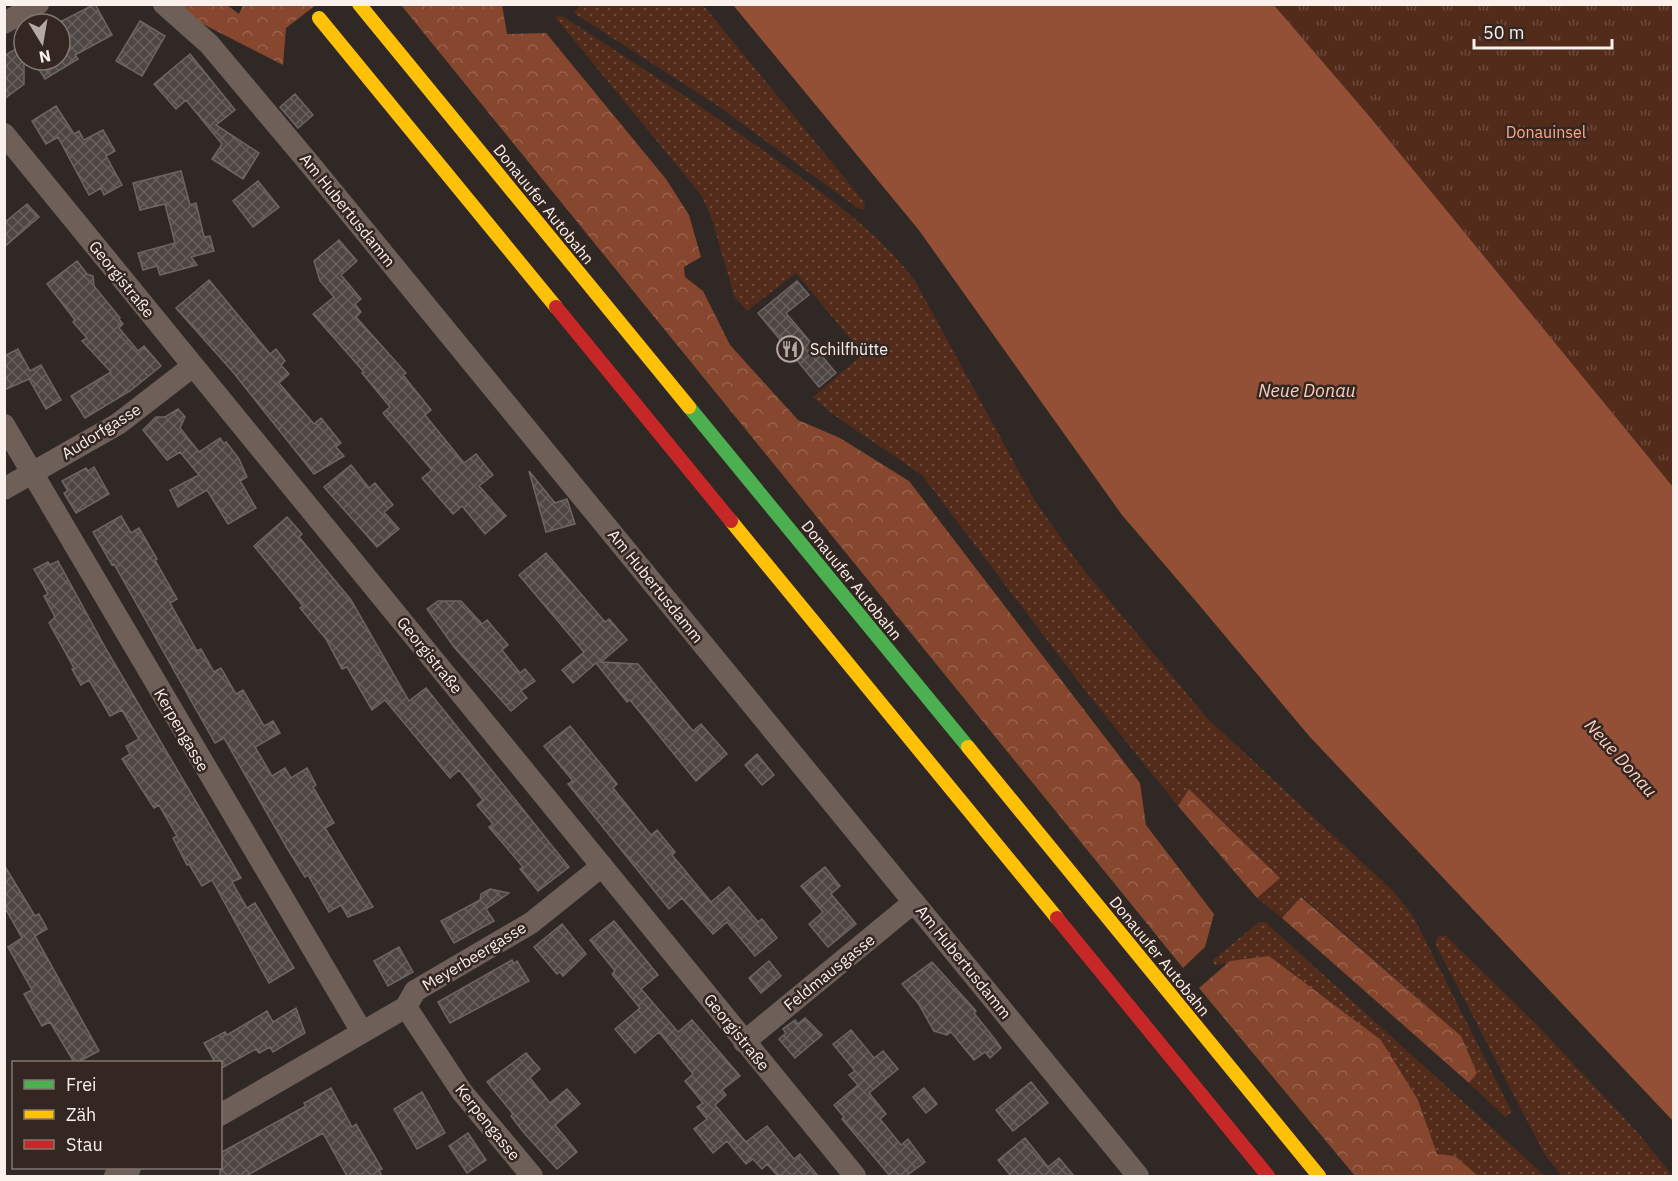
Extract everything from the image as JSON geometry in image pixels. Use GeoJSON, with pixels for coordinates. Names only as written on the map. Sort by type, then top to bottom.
{"type":"FeatureCollection","features":[{"type":"Feature","properties":{"kind":"highway","name":"Donauufer Autobahn"},"geometry":{"type":"LineString","coordinates":[[359,4],[1319,1176]]}},
{"type":"Feature","properties":{"kind":"highway"},"geometry":{"type":"LineString","coordinates":[[319,18],[1268,1176]]}},
{"type":"Feature","properties":{"kind":"street"},"geometry":{"type":"LineString","coordinates":[[4,23],[38,4]]}},
{"type":"Feature","properties":{"kind":"street","name":"Am Hubertusdamm"},"geometry":{"type":"LineString","coordinates":[[164,4],[209,44],[309,162],[1138,1176]]}},
{"type":"Feature","properties":{"kind":"street","name":"Georgistraße"},"geometry":{"type":"LineString","coordinates":[[4,134],[855,1176]]}},
{"type":"Feature","properties":{"kind":"street","name":"Audorfgasse"},"geometry":{"type":"LineString","coordinates":[[4,489],[118,424],[194,366]]}},
{"type":"Feature","properties":{"kind":"street","name":"Kerpengasse"},"geometry":{"type":"LineString","coordinates":[[4,425],[362,1032]]}},
{"type":"Feature","properties":{"kind":"street","name":"Meyerbeergasse"},"geometry":{"type":"LineString","coordinates":[[222,1114],[406,1007],[415,992],[531,923],[602,866]]}},
{"type":"Feature","properties":{"kind":"street","name":"Feldmausgasse"},"geometry":{"type":"LineString","coordinates":[[744,1042],[914,902]]}},
{"type":"Feature","properties":{"kind":"street","name":"Kerpengasse"},"geometry":{"type":"LineString","coordinates":[[406,1007],[462,1092],[532,1176]]}},
{"type":"Feature","properties":{"kind":"green space"},"geometry":{"type":"Polygon","coordinates":[[[178,5],[227,5],[239,14],[243,5],[316,5],[286,28],[283,65],[197,21],[178,5]]]}},
{"type":"Feature","properties":{"kind":"green space"},"geometry":{"type":"Polygon","coordinates":[[[401,5],[502,5],[507,34],[546,33],[666,179],[689,215],[701,257],[684,267],[685,277],[703,291],[730,345],[798,420],[840,438],[909,481],[1140,783],[1146,825],[1214,914],[1205,947],[1183,968],[401,5]]]}},
{"type":"Feature","properties":{"kind":"green space"},"geometry":{"type":"Polygon","coordinates":[[[580,5],[703,5],[865,203],[864,209],[859,209],[718,106],[574,13],[580,5]]]}},
{"type":"Feature","properties":{"kind":"green space","name":"Donauinsel"},"geometry":{"type":"Polygon","coordinates":[[[1274,5],[1673,5],[1673,487],[1370,117],[1274,5]]]}},
{"type":"Feature","properties":{"kind":"green space"},"geometry":{"type":"Polygon","coordinates":[[[562,16],[755,144],[853,217],[901,263],[915,281],[1035,501],[1079,564],[1207,718],[1394,892],[1413,916],[1512,1112],[1505,1117],[1469,1083],[1477,1073],[1461,1036],[1302,896],[1282,918],[1257,898],[1279,878],[1189,790],[1178,806],[1088,694],[922,475],[831,413],[813,397],[863,354],[796,273],[747,311],[734,296],[712,219],[702,196],[555,17],[562,16]]]}},
{"type":"Feature","properties":{"kind":"green space"},"geometry":{"type":"Polygon","coordinates":[[[1189,789],[1280,878],[1257,898],[1178,806],[1189,789]]]}},
{"type":"Feature","properties":{"kind":"green space"},"geometry":{"type":"Polygon","coordinates":[[[1301,897],[1461,1036],[1477,1073],[1469,1083],[1282,918],[1301,897]]]}},
{"type":"Feature","properties":{"kind":"green space"},"geometry":{"type":"Polygon","coordinates":[[[1259,922],[1265,922],[1545,1176],[1478,1176],[1455,1156],[1437,1154],[1418,1100],[1269,956],[1214,965],[1213,960],[1259,922]]]}},
{"type":"Feature","properties":{"kind":"green space"},"geometry":{"type":"Polygon","coordinates":[[[1439,936],[1446,936],[1536,1024],[1638,1133],[1673,1176],[1562,1176],[1545,1155],[1436,945],[1436,939],[1439,936]]]}},
{"type":"Feature","properties":{"kind":"green space"},"geometry":{"type":"Polygon","coordinates":[[[1269,956],[1381,1040],[1418,1100],[1437,1154],[1455,1156],[1478,1176],[1355,1176],[1199,988],[1230,961],[1269,956]]]}},
{"type":"Feature","properties":{"kind":"water","name":"Neue Donau"},"geometry":{"type":"Polygon","coordinates":[[[733,5],[1274,5],[1370,117],[1673,487],[1673,1121],[1310,737],[1122,515],[918,229],[733,5]]]}},
{"type":"Feature","properties":{"kind":"building"},"geometry":{"type":"Polygon","coordinates":[[[95,4],[112,35],[75,55],[78,59],[72,63],[72,16],[95,4]]]}},
{"type":"Feature","properties":{"kind":"building"},"geometry":{"type":"Polygon","coordinates":[[[140,21],[165,36],[142,76],[116,61],[140,21]]]}},
{"type":"Feature","properties":{"kind":"building"},"geometry":{"type":"Polygon","coordinates":[[[12,51],[12,72],[24,72],[24,84],[4,99],[4,56],[12,51]]]}},
{"type":"Feature","properties":{"kind":"building"},"geometry":{"type":"Polygon","coordinates":[[[190,54],[235,110],[216,125],[259,153],[243,179],[212,159],[222,144],[186,100],[176,109],[154,84],[190,54]]]}},
{"type":"Feature","properties":{"kind":"building"},"geometry":{"type":"Polygon","coordinates":[[[41,72],[57,72],[45,79],[41,72]]]}},
{"type":"Feature","properties":{"kind":"building"},"geometry":{"type":"Polygon","coordinates":[[[295,94],[313,115],[298,128],[280,107],[295,94]]]}},
{"type":"Feature","properties":{"kind":"building"},"geometry":{"type":"Polygon","coordinates":[[[56,106],[74,134],[79,131],[84,140],[103,130],[115,151],[106,156],[122,185],[104,195],[101,188],[89,195],[58,137],[46,144],[32,121],[56,106]]]}},
{"type":"Feature","properties":{"kind":"building"},"geometry":{"type":"Polygon","coordinates":[[[181,171],[190,205],[196,203],[204,237],[210,236],[214,251],[191,257],[197,265],[160,275],[157,266],[143,270],[138,253],[175,243],[165,204],[140,210],[133,183],[181,171]]]}},
{"type":"Feature","properties":{"kind":"building"},"geometry":{"type":"Polygon","coordinates":[[[258,181],[279,207],[253,227],[233,201],[258,181]]]}},
{"type":"Feature","properties":{"kind":"building"},"geometry":{"type":"Polygon","coordinates":[[[27,204],[39,217],[4,247],[4,223],[27,204]]]}},
{"type":"Feature","properties":{"kind":"building"},"geometry":{"type":"Polygon","coordinates":[[[339,240],[357,261],[341,275],[361,299],[355,304],[361,312],[356,317],[406,373],[403,375],[431,410],[425,415],[464,463],[476,454],[493,475],[479,486],[506,516],[485,534],[462,506],[453,514],[422,478],[432,470],[383,413],[390,407],[362,373],[364,372],[313,314],[334,297],[320,281],[314,261],[339,240]]]}},
{"type":"Feature","properties":{"kind":"building"},"geometry":{"type":"Polygon","coordinates":[[[77,261],[87,274],[93,276],[94,286],[120,318],[123,324],[119,328],[138,351],[144,346],[161,366],[130,391],[85,418],[71,396],[111,372],[82,341],[87,338],[47,284],[77,261]]]}},
{"type":"Feature","properties":{"kind":"building"},"geometry":{"type":"Polygon","coordinates":[[[209,280],[270,354],[276,349],[285,361],[281,365],[289,374],[279,383],[314,424],[321,418],[341,443],[336,447],[344,456],[314,474],[233,372],[176,308],[209,280]]]}},
{"type":"Feature","properties":{"kind":"building"},"geometry":{"type":"Polygon","coordinates":[[[797,281],[809,295],[786,313],[836,373],[819,387],[758,313],[797,281]]]}},
{"type":"Feature","properties":{"kind":"building"},"geometry":{"type":"Polygon","coordinates":[[[18,349],[30,371],[41,365],[61,400],[46,409],[29,379],[4,390],[4,356],[18,349]]]}},
{"type":"Feature","properties":{"kind":"building"},"geometry":{"type":"Polygon","coordinates":[[[178,409],[185,417],[180,428],[199,452],[220,438],[224,444],[226,442],[239,459],[247,477],[240,481],[256,508],[228,524],[207,490],[178,507],[170,490],[199,475],[180,452],[167,460],[143,430],[156,417],[165,417],[178,409]]]}},
{"type":"Feature","properties":{"kind":"building"},"geometry":{"type":"Polygon","coordinates":[[[351,465],[369,488],[375,483],[393,505],[384,512],[399,529],[377,547],[324,487],[351,465]]]}},
{"type":"Feature","properties":{"kind":"building"},"geometry":{"type":"Polygon","coordinates":[[[94,467],[109,494],[76,513],[64,493],[68,491],[62,481],[86,468],[88,471],[94,467]]]}},
{"type":"Feature","properties":{"kind":"building"},"geometry":{"type":"Polygon","coordinates":[[[529,471],[555,503],[567,499],[575,524],[546,532],[529,471]]]}},
{"type":"Feature","properties":{"kind":"building"},"geometry":{"type":"Polygon","coordinates":[[[121,516],[131,533],[139,528],[157,559],[155,560],[177,599],[170,603],[197,651],[201,649],[214,672],[221,668],[236,694],[243,690],[264,726],[273,721],[280,733],[255,747],[272,776],[285,768],[291,778],[307,768],[316,785],[313,787],[334,823],[325,828],[373,907],[348,917],[341,905],[329,912],[308,875],[305,877],[287,848],[224,738],[215,743],[114,564],[112,565],[93,532],[121,516]]]}},
{"type":"Feature","properties":{"kind":"building"},"geometry":{"type":"Polygon","coordinates":[[[287,517],[302,534],[299,537],[351,600],[409,701],[426,688],[569,867],[538,891],[520,869],[523,867],[489,827],[493,824],[477,805],[483,800],[459,770],[450,778],[385,700],[372,710],[347,667],[342,669],[326,639],[300,608],[303,606],[254,546],[287,517]]]}},
{"type":"Feature","properties":{"kind":"building"},"geometry":{"type":"Polygon","coordinates":[[[546,553],[605,622],[609,619],[627,640],[601,662],[638,664],[693,731],[701,724],[727,754],[696,781],[630,700],[627,702],[596,663],[573,683],[562,670],[584,652],[519,575],[546,553]]]}},
{"type":"Feature","properties":{"kind":"building"},"geometry":{"type":"Polygon","coordinates":[[[58,561],[106,649],[241,878],[232,882],[247,908],[255,903],[294,968],[269,983],[212,880],[202,886],[189,864],[187,865],[173,838],[177,836],[159,805],[154,808],[122,759],[130,754],[126,746],[139,739],[122,710],[110,716],[89,680],[81,685],[49,623],[55,617],[44,596],[48,594],[34,569],[48,562],[50,565],[58,561]]]}},
{"type":"Feature","properties":{"kind":"building"},"geometry":{"type":"Polygon","coordinates":[[[438,601],[461,601],[482,624],[487,620],[508,645],[502,650],[520,673],[525,669],[535,681],[521,691],[527,698],[511,711],[454,647],[427,609],[438,601]]]}},
{"type":"Feature","properties":{"kind":"building"},"geometry":{"type":"Polygon","coordinates":[[[570,726],[617,784],[613,788],[651,835],[657,830],[675,852],[672,855],[711,902],[729,887],[758,922],[762,919],[777,938],[755,956],[727,922],[713,934],[682,898],[669,909],[568,784],[573,781],[544,746],[570,726]]]}},
{"type":"Feature","properties":{"kind":"building"},"geometry":{"type":"Polygon","coordinates":[[[757,754],[774,775],[762,785],[745,765],[757,754]]]}},
{"type":"Feature","properties":{"kind":"building"},"geometry":{"type":"Polygon","coordinates":[[[4,865],[35,916],[39,914],[47,929],[35,936],[99,1051],[80,1061],[73,1061],[50,1022],[42,1026],[24,994],[32,990],[8,947],[22,938],[4,906],[4,865]]]}},
{"type":"Feature","properties":{"kind":"building"},"geometry":{"type":"Polygon","coordinates":[[[825,867],[840,886],[831,894],[856,924],[828,947],[809,924],[823,912],[801,886],[825,867]]]}},
{"type":"Feature","properties":{"kind":"building"},"geometry":{"type":"Polygon","coordinates":[[[490,889],[509,893],[486,909],[494,921],[454,943],[441,921],[480,900],[481,894],[490,889]]]}},
{"type":"Feature","properties":{"kind":"building"},"geometry":{"type":"Polygon","coordinates":[[[614,921],[658,975],[641,989],[678,1032],[692,1020],[740,1076],[722,1090],[726,1095],[715,1105],[746,1142],[767,1126],[794,1159],[800,1154],[818,1176],[778,1176],[767,1164],[762,1169],[753,1159],[746,1164],[727,1141],[713,1153],[694,1129],[707,1119],[697,1107],[703,1103],[685,1081],[693,1074],[659,1032],[635,1053],[615,1029],[640,1008],[612,974],[615,971],[590,940],[614,921]]]}},
{"type":"Feature","properties":{"kind":"building"},"geometry":{"type":"Polygon","coordinates":[[[562,924],[586,954],[563,976],[560,972],[557,974],[534,947],[562,924]]]}},
{"type":"Feature","properties":{"kind":"building"},"geometry":{"type":"Polygon","coordinates":[[[399,947],[413,972],[388,986],[374,961],[399,947]]]}},
{"type":"Feature","properties":{"kind":"building"},"geometry":{"type":"Polygon","coordinates":[[[512,960],[514,964],[517,961],[529,981],[450,1023],[438,1002],[512,960]]]}},
{"type":"Feature","properties":{"kind":"building"},"geometry":{"type":"Polygon","coordinates":[[[769,961],[781,976],[761,993],[749,978],[769,961]]]}},
{"type":"Feature","properties":{"kind":"building"},"geometry":{"type":"Polygon","coordinates":[[[932,962],[976,1011],[974,1013],[1001,1048],[990,1058],[985,1052],[974,1060],[951,1032],[947,1035],[934,1031],[918,1003],[902,984],[932,962]]]}},
{"type":"Feature","properties":{"kind":"building"},"geometry":{"type":"Polygon","coordinates":[[[296,1008],[305,1033],[273,1052],[270,1047],[259,1053],[256,1049],[222,1068],[222,1061],[214,1061],[204,1043],[225,1032],[227,1035],[267,1011],[273,1022],[296,1008]]]}},
{"type":"Feature","properties":{"kind":"building"},"geometry":{"type":"Polygon","coordinates":[[[805,1018],[822,1035],[795,1058],[779,1039],[786,1033],[783,1029],[795,1020],[798,1024],[805,1018]]]}},
{"type":"Feature","properties":{"kind":"building"},"geometry":{"type":"Polygon","coordinates":[[[851,1030],[874,1058],[883,1051],[898,1069],[869,1093],[886,1114],[880,1119],[901,1145],[908,1139],[925,1162],[906,1176],[890,1176],[842,1119],[844,1117],[834,1105],[858,1085],[849,1075],[855,1071],[833,1044],[851,1030]]]}},
{"type":"Feature","properties":{"kind":"building"},"geometry":{"type":"Polygon","coordinates":[[[526,1053],[540,1069],[530,1078],[550,1103],[567,1089],[580,1104],[555,1125],[577,1152],[557,1169],[525,1134],[511,1116],[513,1114],[487,1082],[526,1053]]]}},
{"type":"Feature","properties":{"kind":"building"},"geometry":{"type":"Polygon","coordinates":[[[1031,1082],[1048,1103],[1013,1131],[996,1110],[1031,1082]]]}},
{"type":"Feature","properties":{"kind":"building"},"geometry":{"type":"Polygon","coordinates":[[[331,1088],[352,1127],[356,1124],[382,1169],[379,1170],[382,1176],[347,1176],[323,1133],[246,1176],[220,1176],[222,1152],[306,1106],[304,1103],[331,1088]]]}},
{"type":"Feature","properties":{"kind":"building"},"geometry":{"type":"Polygon","coordinates":[[[924,1088],[937,1104],[926,1113],[913,1097],[924,1088]]]}},
{"type":"Feature","properties":{"kind":"building"},"geometry":{"type":"Polygon","coordinates":[[[422,1092],[445,1133],[417,1149],[394,1109],[422,1092]]]}},
{"type":"Feature","properties":{"kind":"building"},"geometry":{"type":"Polygon","coordinates":[[[468,1133],[486,1160],[467,1173],[449,1146],[468,1133]]]}},
{"type":"Feature","properties":{"kind":"building"},"geometry":{"type":"Polygon","coordinates":[[[1025,1138],[1048,1167],[1059,1158],[1074,1176],[1011,1176],[998,1160],[1025,1138]]]}},
{"type":"Feature","properties":{"kind":"traffic: fast"},"geometry":{"type":"LineString","coordinates":[[689,407],[968,747]]}},
{"type":"Feature","properties":{"kind":"traffic: slow"},"geometry":{"type":"LineString","coordinates":[[359,4],[689,407]]}},
{"type":"Feature","properties":{"kind":"traffic: slow"},"geometry":{"type":"LineString","coordinates":[[319,18],[556,307]]}},
{"type":"Feature","properties":{"kind":"traffic: slow"},"geometry":{"type":"LineString","coordinates":[[731,521],[1057,918]]}},
{"type":"Feature","properties":{"kind":"traffic: slow"},"geometry":{"type":"LineString","coordinates":[[968,747],[1319,1176]]}},
{"type":"Feature","properties":{"kind":"traffic: jam"},"geometry":{"type":"LineString","coordinates":[[556,307],[731,521]]}},
{"type":"Feature","properties":{"kind":"traffic: jam"},"geometry":{"type":"LineString","coordinates":[[1057,918],[1268,1176]]}},
{"type":"Feature","properties":{"kind":"place","name":"Schilfhütte"},"geometry":{"type":"Point","coordinates":[790,349]}}]}
